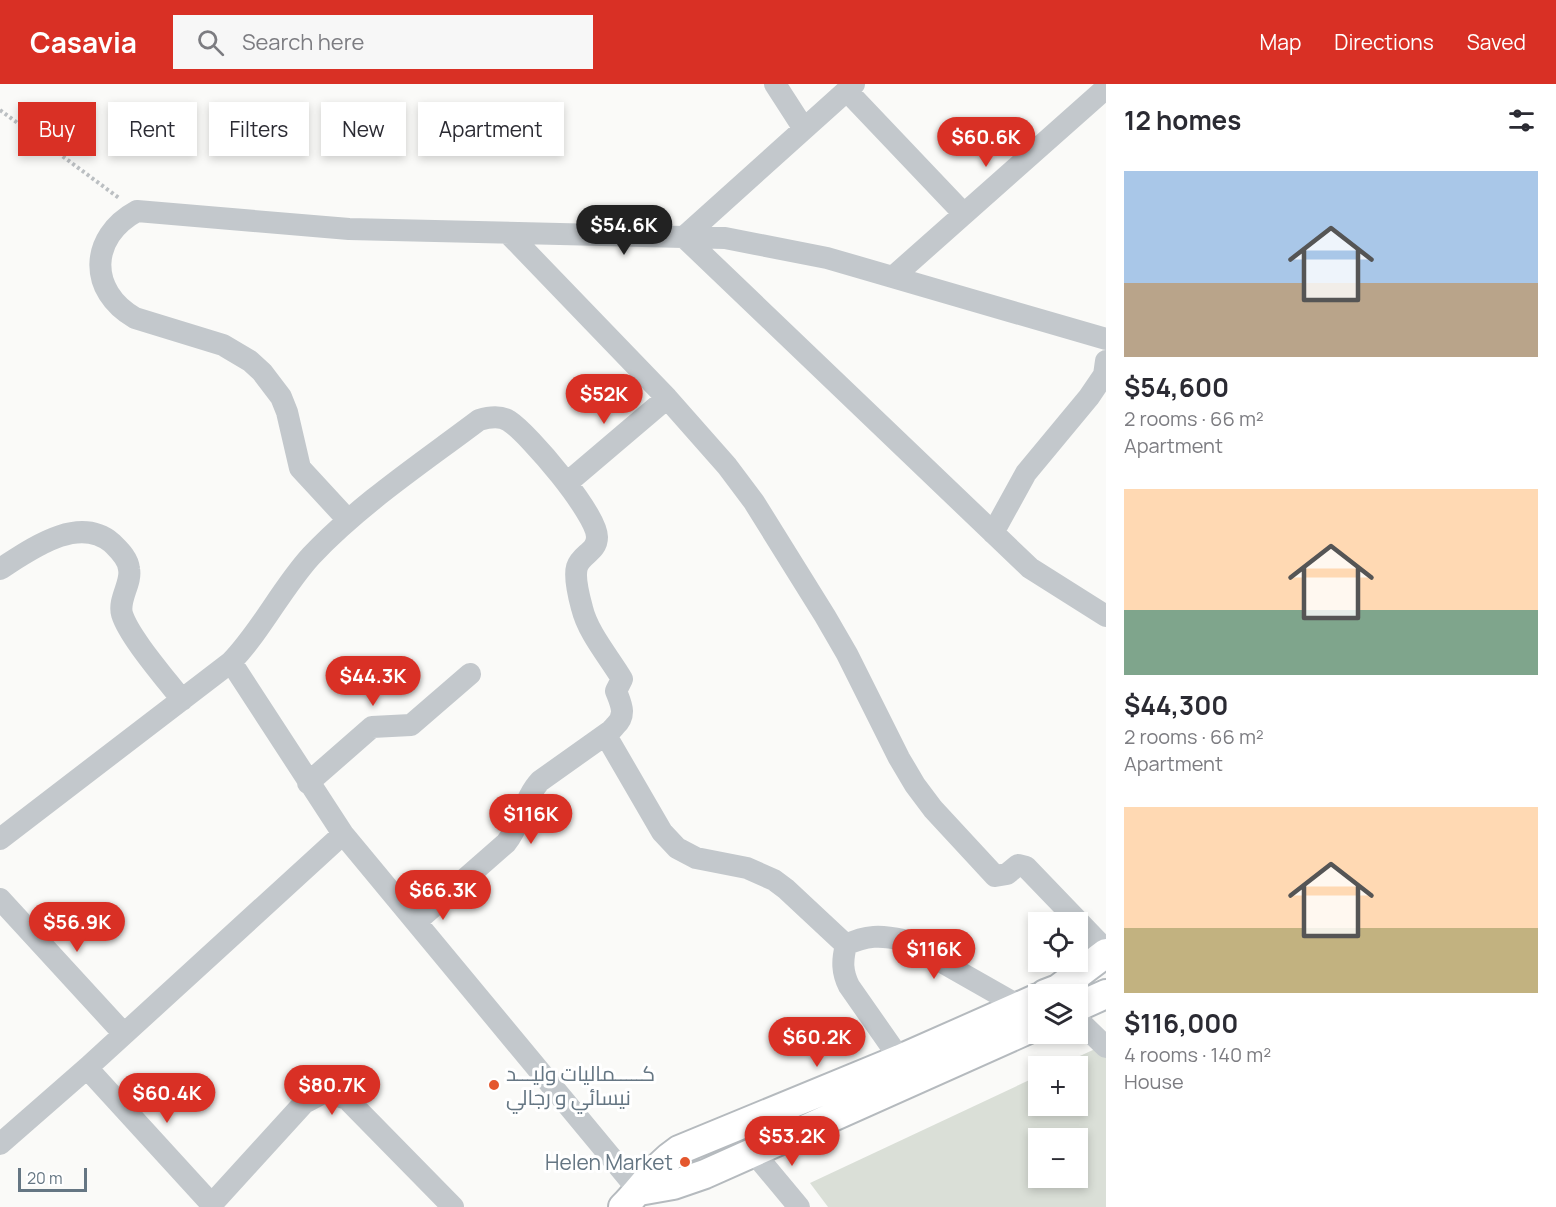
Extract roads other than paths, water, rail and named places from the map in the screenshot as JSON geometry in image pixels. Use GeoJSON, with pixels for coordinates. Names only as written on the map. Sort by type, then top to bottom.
{"type":"FeatureCollection","features":[{"type":"Feature","properties":{"kind":"main road"},"geometry":{"type":"LineString","coordinates":[[1064,984],[1106,951]]}},
{"type":"Feature","properties":{"kind":"main road"},"geometry":{"type":"LineString","coordinates":[[1088,1002],[1106,994]]}},
{"type":"Feature","properties":{"kind":"main road"},"geometry":{"type":"LineString","coordinates":[[631,1199],[656,1167],[680,1150],[900,1059],[1028,1011]]}},
{"type":"Feature","properties":{"kind":"main road"},"geometry":{"type":"LineString","coordinates":[[631,1199],[689,1180],[754,1153],[1028,1012]]}},
{"type":"Feature","properties":{"kind":"street"},"geometry":{"type":"LineString","coordinates":[[775,84],[804,129]]}},
{"type":"Feature","properties":{"kind":"street"},"geometry":{"type":"LineString","coordinates":[[684,237],[850,87],[964,214]]}},
{"type":"Feature","properties":{"kind":"street"},"geometry":{"type":"LineString","coordinates":[[893,278],[1106,88]]}},
{"type":"Feature","properties":{"kind":"street"},"geometry":{"type":"LineString","coordinates":[[348,520],[300,468],[287,412],[280,397],[262,372],[237,352],[223,345],[135,318],[113,302],[101,278],[100,264],[107,238],[124,218],[136,211],[350,229],[725,238],[827,258],[1106,339]]}},
{"type":"Feature","properties":{"kind":"street"},"geometry":{"type":"LineString","coordinates":[[508,233],[667,398],[727,466],[778,540],[847,654],[899,759],[933,809],[995,876],[1007,874],[1018,865],[1026,867],[1106,951]]}},
{"type":"Feature","properties":{"kind":"street"},"geometry":{"type":"LineString","coordinates":[[684,237],[1030,568],[1106,616]]}},
{"type":"Feature","properties":{"kind":"street"},"geometry":{"type":"LineString","coordinates":[[993,533],[1026,473],[1089,397],[1104,375],[1106,361]]}},
{"type":"Feature","properties":{"kind":"street"},"geometry":{"type":"LineString","coordinates":[[567,483],[667,398]]}},
{"type":"Feature","properties":{"kind":"street"},"geometry":{"type":"LineString","coordinates":[[0,839],[231,662],[247,645],[286,587],[309,558],[348,520],[479,420],[487,417],[503,418],[510,422],[567,483],[596,531],[597,538],[592,551],[577,567],[584,615],[622,680],[616,692],[622,708],[622,716],[618,724],[609,732],[540,781],[532,791],[517,828],[506,843],[417,921]]}},
{"type":"Feature","properties":{"kind":"street"},"geometry":{"type":"LineString","coordinates":[[0,569],[42,542],[76,532],[104,537],[122,552],[130,570],[121,612],[128,627],[182,700]]}},
{"type":"Feature","properties":{"kind":"street"},"geometry":{"type":"LineString","coordinates":[[231,662],[343,834],[417,921],[631,1199]]}},
{"type":"Feature","properties":{"kind":"street"},"geometry":{"type":"LineString","coordinates":[[308,783],[372,727],[411,725],[470,674]]}},
{"type":"Feature","properties":{"kind":"street"},"geometry":{"type":"LineString","coordinates":[[609,732],[609,742],[669,841],[696,858],[747,868],[774,880],[846,945]]}},
{"type":"Feature","properties":{"kind":"street"},"geometry":{"type":"LineString","coordinates":[[0,1144],[87,1068],[343,834]]}},
{"type":"Feature","properties":{"kind":"street"},"geometry":{"type":"LineString","coordinates":[[0,899],[124,1034]]}},
{"type":"Feature","properties":{"kind":"street"},"geometry":{"type":"LineString","coordinates":[[846,945],[861,937],[875,936],[903,940],[1028,1008]]}},
{"type":"Feature","properties":{"kind":"street"},"geometry":{"type":"LineString","coordinates":[[846,945],[842,964],[849,986],[900,1059]]}},
{"type":"Feature","properties":{"kind":"street"},"geometry":{"type":"LineString","coordinates":[[1088,1030],[1106,1047]]}},
{"type":"Feature","properties":{"kind":"street"},"geometry":{"type":"LineString","coordinates":[[87,1068],[213,1205],[304,1102],[325,1092],[347,1099],[453,1207]]}},
{"type":"Feature","properties":{"kind":"street"},"geometry":{"type":"LineString","coordinates":[[754,1153],[799,1207]]}},
{"type":"Feature","properties":{"kind":"place","name":"كـــــمالیات ولیـــد نیسائي و رجالي"},"geometry":{"type":"Point","coordinates":[494,1085]}},
{"type":"Feature","properties":{"kind":"place","name":"Helen Market"},"geometry":{"type":"Point","coordinates":[685,1162]}}]}
